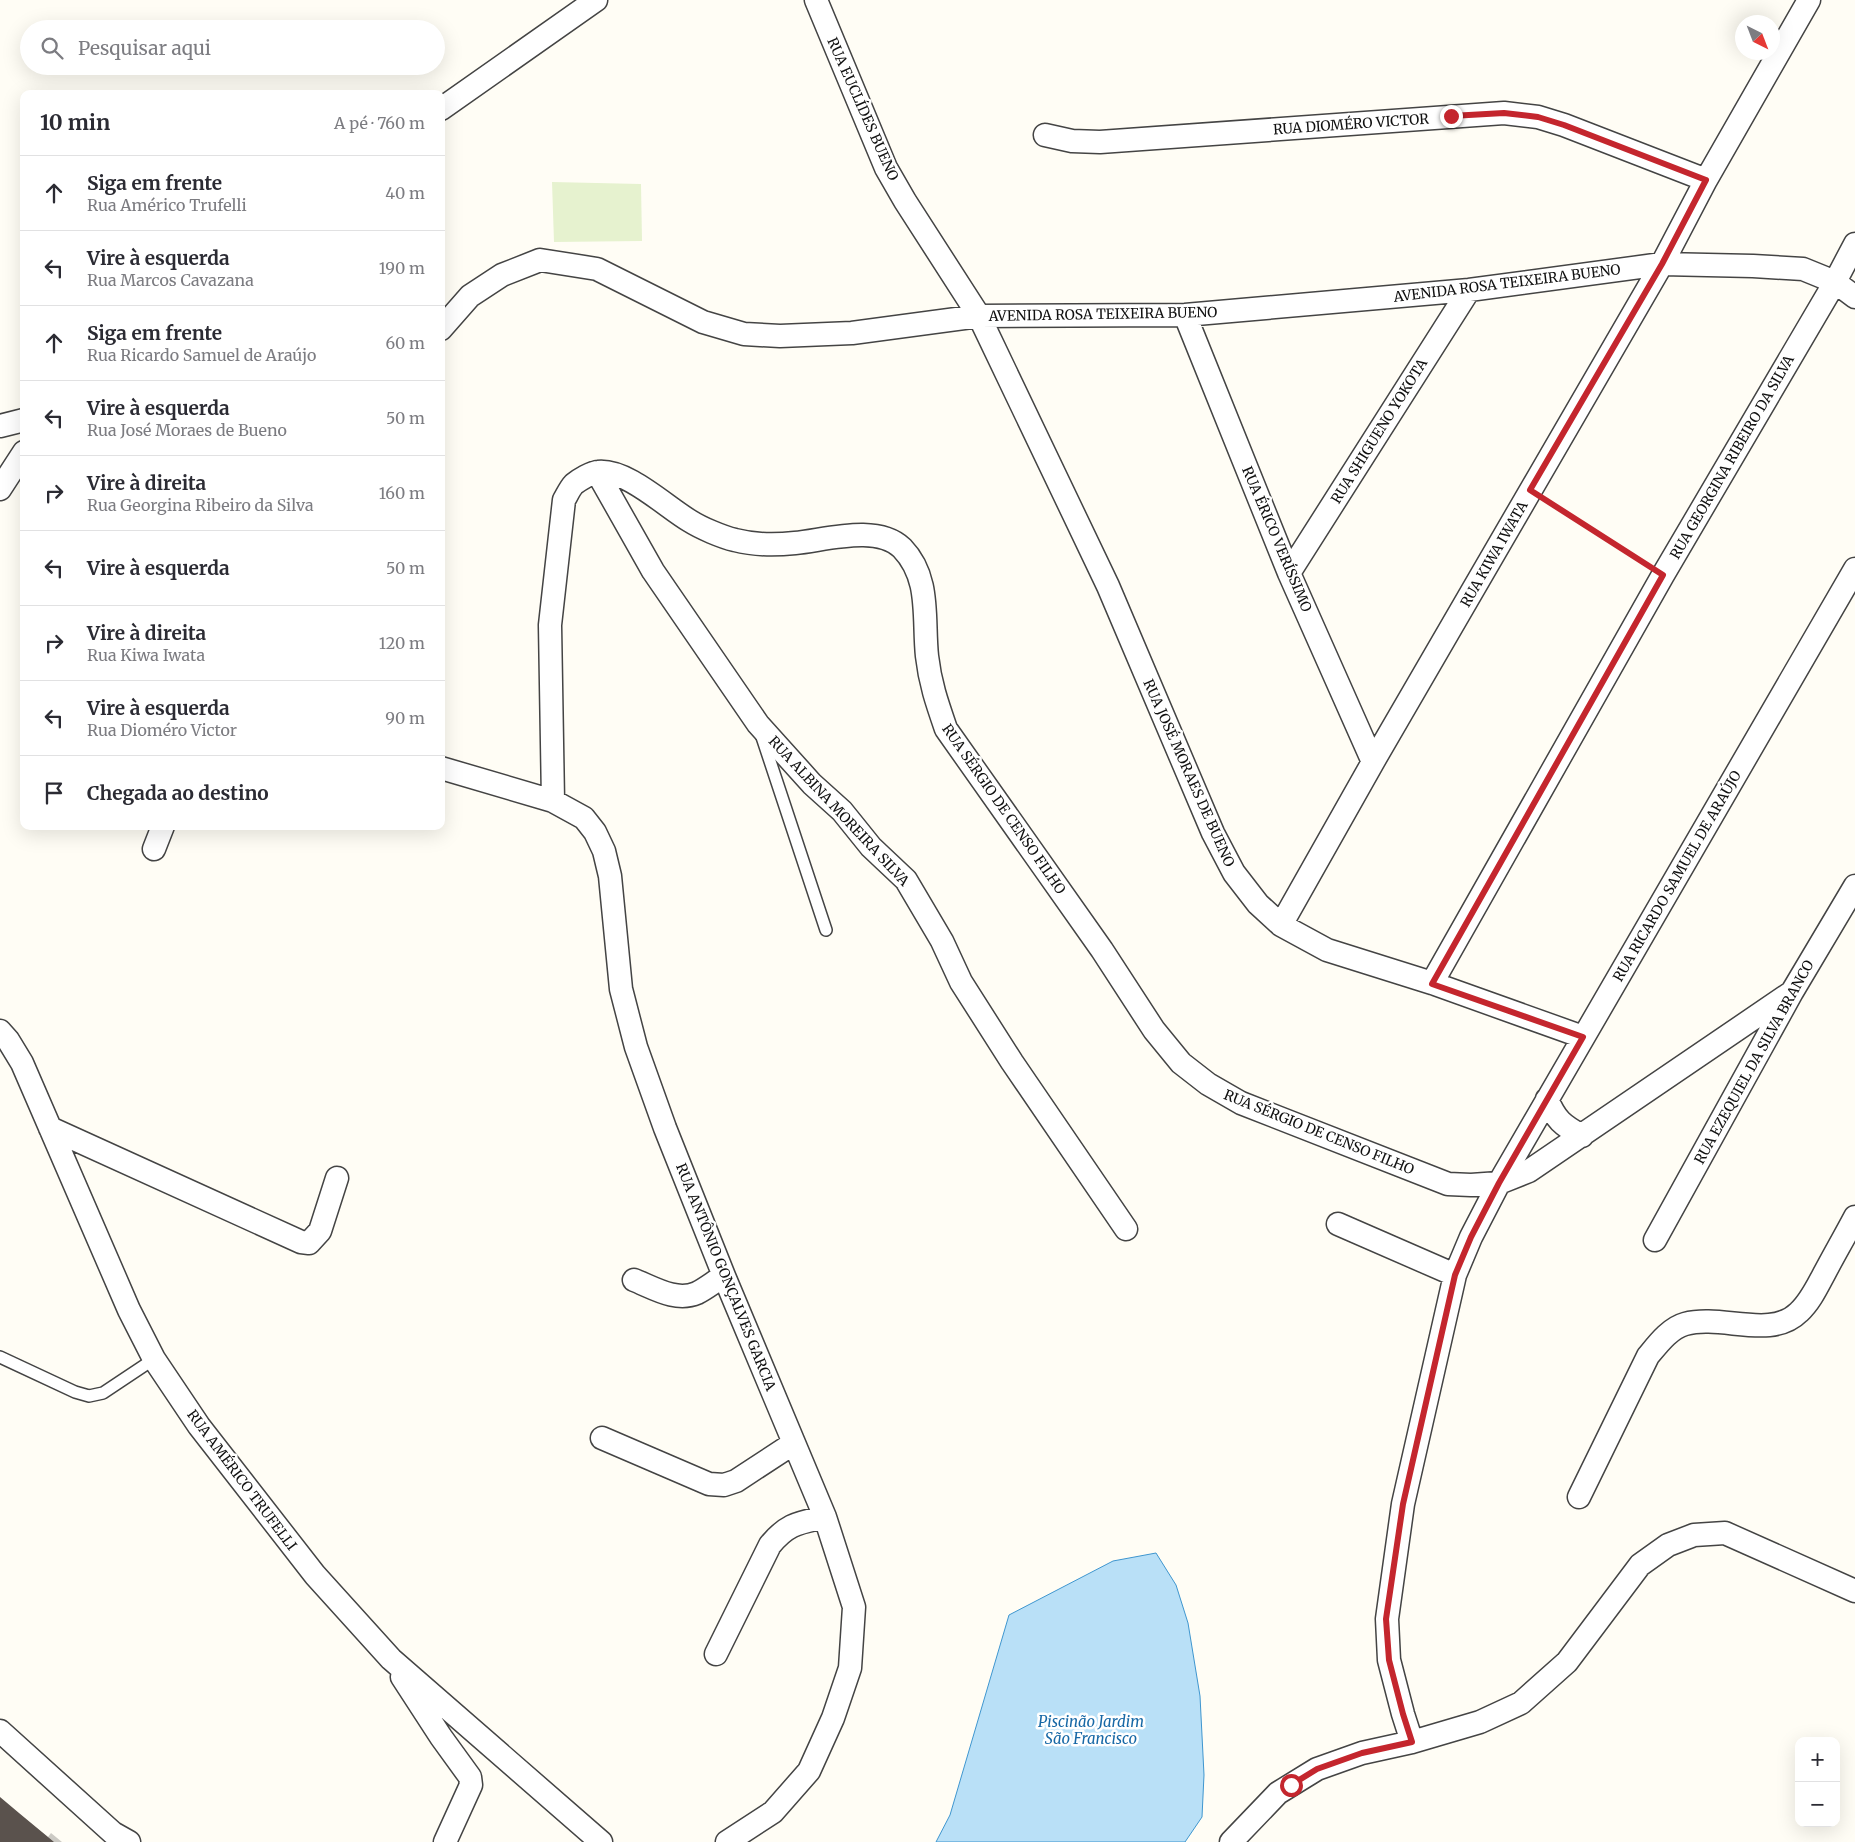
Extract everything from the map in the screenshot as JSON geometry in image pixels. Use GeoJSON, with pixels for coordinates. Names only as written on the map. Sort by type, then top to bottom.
{"type":"FeatureCollection","features":[{"type":"Feature","properties":{"kind":"street"},"geometry":{"type":"LineString","coordinates":[[445,107],[596,0]]}},
{"type":"Feature","properties":{"kind":"street","name":"RUA EUCLÍDES BUENO"},"geometry":{"type":"LineString","coordinates":[[816,0],[886,168],[978,316]]}},
{"type":"Feature","properties":{"kind":"street","name":"RUA KIWA IWATA"},"geometry":{"type":"LineString","coordinates":[[1282,925],[1373,762],[1662,264],[1706,180],[1809,0]]}},
{"type":"Feature","properties":{"kind":"street","name":"RUA DIOMÉRO VICTOR"},"geometry":{"type":"LineString","coordinates":[[1045,135],[1072,141],[1100,142],[1504,113],[1538,117],[1564,125],[1706,180]]}},
{"type":"Feature","properties":{"kind":"street","name":"RUA GEORGINA RIBEIRO DA SILVA"},"geometry":{"type":"LineString","coordinates":[[1432,984],[1663,575],[1835,282],[1855,244]]}},
{"type":"Feature","properties":{"kind":"street","name":"AVENIDA ROSA TEIXEIRA BUENO"},"geometry":{"type":"LineString","coordinates":[[445,324],[470,296],[502,274],[540,260],[596,270],[703,322],[744,334],[780,336],[852,333],[978,316],[1185,315],[1469,290],[1662,264],[1803,269],[1835,282],[1855,298]]}},
{"type":"Feature","properties":{"kind":"street","name":"RUA SHIGUENO YOKOTA"},"geometry":{"type":"LineString","coordinates":[[1289,572],[1469,290]]}},
{"type":"Feature","properties":{"kind":"street","name":"RUA ÉRICO VERÍSSIMO"},"geometry":{"type":"LineString","coordinates":[[1185,315],[1289,572],[1373,762]]}},
{"type":"Feature","properties":{"kind":"street","name":"RUA JOSÉ MORAES DE BUENO"},"geometry":{"type":"LineString","coordinates":[[978,316],[1108,586],[1213,832],[1240,881],[1258,904],[1282,925],[1327,950],[1432,984],[1583,1037]]}},
{"type":"Feature","properties":{"kind":"street"},"geometry":{"type":"LineString","coordinates":[[0,426],[20,421]]}},
{"type":"Feature","properties":{"kind":"street"},"geometry":{"type":"LineString","coordinates":[[0,489],[20,458]]}},
{"type":"Feature","properties":{"kind":"street"},"geometry":{"type":"LineString","coordinates":[[552,801],[550,624],[564,500],[574,484],[597,472]]}},
{"type":"Feature","properties":{"kind":"street","name":"RUA ALBINA MOREIRA SILVA"},"geometry":{"type":"LineString","coordinates":[[597,472],[653,571],[758,724],[812,784],[842,811],[871,846],[906,880],[942,941],[961,982],[1012,1062],[1126,1229]]}},
{"type":"Feature","properties":{"kind":"street","name":"RUA SÉRGIO DE CENSO FILHO"},"geometry":{"type":"LineString","coordinates":[[597,472],[615,475],[636,484],[690,522],[734,540],[763,544],[795,543],[862,534],[885,538],[901,548],[914,566],[924,589],[927,655],[933,694],[946,728],[1102,950],[1154,1030],[1181,1064],[1208,1084],[1241,1103],[1448,1184],[1499,1183],[1529,1171],[1792,992]]}},
{"type":"Feature","properties":{"kind":"street","name":"RUA RICARDO SAMUEL DE ARAÚJO"},"geometry":{"type":"LineString","coordinates":[[1412,1742],[1389,1660],[1386,1619],[1403,1504],[1455,1275],[1471,1237],[1499,1183],[1855,569]]}},
{"type":"Feature","properties":{"kind":"street","name":"RUA ANTÔNIO GONÇALVES GARCIA"},"geometry":{"type":"LineString","coordinates":[[445,769],[552,801],[584,818],[595,832],[604,851],[610,876],[621,989],[636,1047],[724,1276],[825,1517],[854,1607],[850,1668],[833,1718],[809,1771],[773,1812],[727,1842]]}},
{"type":"Feature","properties":{"kind":"street"},"geometry":{"type":"LineString","coordinates":[[154,848],[161,830]]}},
{"type":"Feature","properties":{"kind":"street","name":"RUA EZEQUIEL DA SILVA BRANCO"},"geometry":{"type":"LineString","coordinates":[[1655,1240],[1792,992],[1851,901]]}},
{"type":"Feature","properties":{"kind":"street","name":"RUA AMÉRICO TRUFELLI"},"geometry":{"type":"LineString","coordinates":[[0,1031],[22,1063],[129,1310],[154,1359],[199,1426],[315,1575],[391,1658],[601,1842]]}},
{"type":"Feature","properties":{"kind":"street"},"geometry":{"type":"LineString","coordinates":[[1547,1099],[1554,1116],[1563,1125],[1582,1136]]}},
{"type":"Feature","properties":{"kind":"street"},"geometry":{"type":"LineString","coordinates":[[50,1128],[301,1242],[309,1243],[320,1231],[337,1178]]}},
{"type":"Feature","properties":{"kind":"street"},"geometry":{"type":"LineString","coordinates":[[1579,1497],[1648,1356],[1665,1336],[1684,1324],[1717,1320],[1770,1326],[1784,1323],[1799,1312],[1812,1294],[1855,1217]]}},
{"type":"Feature","properties":{"kind":"street"},"geometry":{"type":"LineString","coordinates":[[1338,1224],[1455,1275]]}},
{"type":"Feature","properties":{"kind":"street"},"geometry":{"type":"LineString","coordinates":[[634,1280],[673,1296],[685,1296],[698,1292],[724,1276]]}},
{"type":"Feature","properties":{"kind":"street"},"geometry":{"type":"LineString","coordinates":[[602,1438],[709,1484],[724,1485],[736,1481],[794,1443]]}},
{"type":"Feature","properties":{"kind":"street"},"geometry":{"type":"LineString","coordinates":[[716,1654],[770,1545],[780,1532],[789,1527],[825,1517]]}},
{"type":"Feature","properties":{"kind":"street"},"geometry":{"type":"LineString","coordinates":[[1232,1842],[1278,1793],[1317,1769],[1362,1753],[1412,1742],[1480,1722],[1521,1703],[1567,1662],[1640,1565],[1668,1545],[1694,1535],[1725,1533],[1855,1591]]}},
{"type":"Feature","properties":{"kind":"street"},"geometry":{"type":"LineString","coordinates":[[391,1658],[431,1723],[470,1777],[471,1785],[445,1842]]}},
{"type":"Feature","properties":{"kind":"street"},"geometry":{"type":"LineString","coordinates":[[0,1731],[119,1839]]}},
{"type":"Feature","properties":{"kind":"lane"},"geometry":{"type":"LineString","coordinates":[[758,724],[826,930]]}},
{"type":"Feature","properties":{"kind":"lane"},"geometry":{"type":"LineString","coordinates":[[0,1357],[75,1392],[88,1396],[103,1393],[154,1359]]}},
{"type":"Feature","properties":{"kind":"path"},"geometry":{"type":"LineString","coordinates":[[1530,490],[1663,575]]}},
{"type":"Feature","properties":{"kind":"green space"},"geometry":{"type":"Polygon","coordinates":[[[552,182],[641,184],[642,241],[554,242],[552,182]]]}},
{"type":"Feature","properties":{"kind":"water","name":"Piscinão Jardim São Francisco"},"geometry":{"type":"Polygon","coordinates":[[[1156,1553],[1176,1585],[1188,1623],[1200,1696],[1204,1775],[1202,1817],[1185,1842],[936,1842],[950,1815],[1009,1615],[1113,1561],[1156,1553]]]}},
{"type":"Feature","properties":{"kind":"building"},"geometry":{"type":"Polygon","coordinates":[[[0,1797],[19,1813],[54,1842],[0,1842],[0,1797]]]}},
{"type":"Feature","properties":{"kind":"route"},"geometry":{"type":"LineString","coordinates":[[1291,1785],[1317,1769],[1362,1753],[1412,1742],[1389,1660],[1386,1619],[1403,1504],[1455,1275],[1471,1237],[1499,1183],[1583,1037],[1432,984],[1663,575],[1530,490],[1662,264],[1706,180],[1564,125],[1538,117],[1504,113],[1451,116]]}}]}
